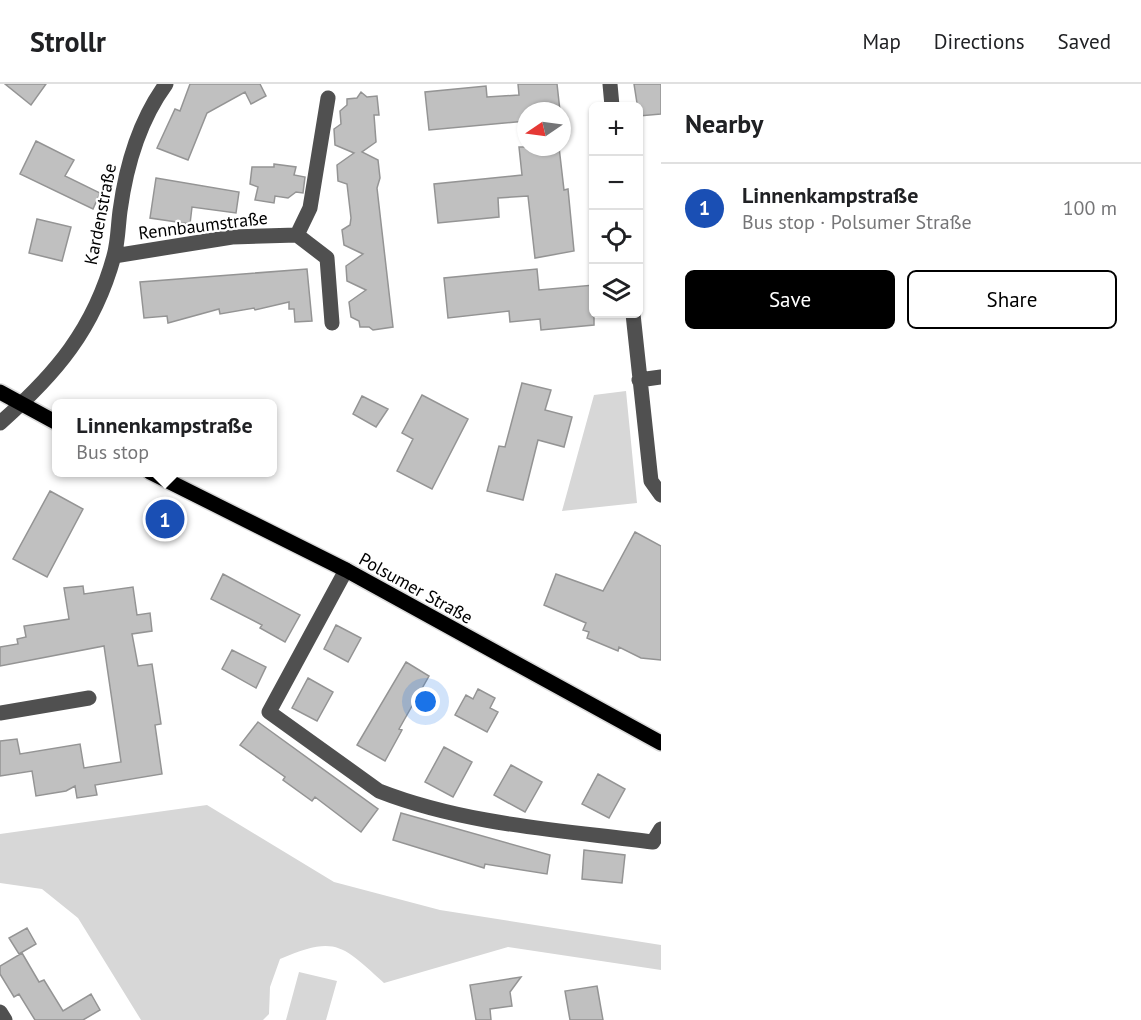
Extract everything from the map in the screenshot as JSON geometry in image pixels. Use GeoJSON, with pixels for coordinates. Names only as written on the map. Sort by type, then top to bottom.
{"type":"FeatureCollection","features":[{"type":"Feature","properties":{"kind":"main road"},"geometry":{"type":"LineString","coordinates":[[0,392],[52,420]]}},
{"type":"Feature","properties":{"kind":"main road","name":"Polsumer Straße"},"geometry":{"type":"LineString","coordinates":[[160,477],[346,570],[661,743]]}},
{"type":"Feature","properties":{"kind":"street","name":"Kardenstraße"},"geometry":{"type":"LineString","coordinates":[[0,423],[53,374],[84,331],[100,298],[114,256],[128,169],[141,128],[166,84]]}},
{"type":"Feature","properties":{"kind":"street"},"geometry":{"type":"LineString","coordinates":[[610,84],[612,102]]}},
{"type":"Feature","properties":{"kind":"street"},"geometry":{"type":"LineString","coordinates":[[328,98],[310,208],[297,234],[327,258],[332,323]]}},
{"type":"Feature","properties":{"kind":"street","name":"Rennbaumstraße"},"geometry":{"type":"LineString","coordinates":[[114,256],[232,237],[297,234]]}},
{"type":"Feature","properties":{"kind":"street"},"geometry":{"type":"LineString","coordinates":[[633,318],[651,481],[661,495]]}},
{"type":"Feature","properties":{"kind":"street"},"geometry":{"type":"LineString","coordinates":[[639,380],[661,377]]}},
{"type":"Feature","properties":{"kind":"street"},"geometry":{"type":"LineString","coordinates":[[346,570],[270,711],[379,791],[398,799],[487,821],[653,842],[661,829]]}},
{"type":"Feature","properties":{"kind":"street"},"geometry":{"type":"LineString","coordinates":[[0,713],[89,698]]}},
{"type":"Feature","properties":{"kind":"street"},"geometry":{"type":"LineString","coordinates":[[0,1012],[5,1020]]}},
{"type":"Feature","properties":{"kind":"shaded area"},"geometry":{"type":"Polygon","coordinates":[[[626,391],[637,503],[562,511],[594,395],[626,391]]]}},
{"type":"Feature","properties":{"kind":"shaded area"},"geometry":{"type":"Polygon","coordinates":[[[207,805],[334,882],[440,910],[661,945],[661,970],[508,947],[384,983],[347,952],[326,946],[314,947],[280,959],[270,987],[269,1014],[263,1020],[141,1020],[78,918],[42,889],[0,883],[0,834],[207,805]]]}},
{"type":"Feature","properties":{"kind":"shaded area"},"geometry":{"type":"Polygon","coordinates":[[[299,972],[337,981],[326,1020],[286,1020],[299,972]]]}},
{"type":"Feature","properties":{"kind":"building"},"geometry":{"type":"Polygon","coordinates":[[[5,84],[46,84],[31,105],[5,84]]]}},
{"type":"Feature","properties":{"kind":"building"},"geometry":{"type":"Polygon","coordinates":[[[190,84],[260,84],[266,96],[251,104],[245,92],[207,113],[188,160],[157,148],[175,109],[180,111],[190,84]]]}},
{"type":"Feature","properties":{"kind":"building"},"geometry":{"type":"Polygon","coordinates":[[[518,84],[557,84],[559,102],[517,102],[517,122],[429,130],[425,92],[486,86],[487,97],[519,95],[518,84]]]}},
{"type":"Feature","properties":{"kind":"building"},"geometry":{"type":"Polygon","coordinates":[[[634,84],[661,84],[661,114],[643,116],[643,102],[637,102],[634,84]]]}},
{"type":"Feature","properties":{"kind":"building"},"geometry":{"type":"Polygon","coordinates":[[[361,92],[367,97],[377,96],[379,115],[374,115],[376,142],[362,152],[378,160],[380,178],[377,188],[393,327],[373,330],[369,327],[360,327],[359,321],[351,317],[349,302],[366,290],[347,281],[346,266],[363,254],[344,245],[342,230],[350,225],[351,218],[347,184],[338,181],[337,165],[354,153],[335,145],[334,129],[341,124],[340,111],[347,105],[347,99],[357,98],[361,92]]]}},
{"type":"Feature","properties":{"kind":"building"},"geometry":{"type":"Polygon","coordinates":[[[36,141],[74,160],[65,176],[100,193],[93,209],[20,174],[36,141]]]}},
{"type":"Feature","properties":{"kind":"building"},"geometry":{"type":"Polygon","coordinates":[[[520,156],[560,156],[564,190],[568,189],[574,251],[535,258],[528,196],[498,198],[499,217],[438,223],[434,184],[522,175],[520,156]]]}},
{"type":"Feature","properties":{"kind":"building"},"geometry":{"type":"Polygon","coordinates":[[[274,164],[296,167],[294,175],[305,177],[303,193],[296,192],[288,198],[275,196],[274,203],[255,200],[258,187],[250,184],[252,167],[274,167],[274,164]]]}},
{"type":"Feature","properties":{"kind":"building"},"geometry":{"type":"Polygon","coordinates":[[[156,178],[239,192],[236,213],[192,207],[190,224],[150,218],[156,178]]]}},
{"type":"Feature","properties":{"kind":"building"},"geometry":{"type":"Polygon","coordinates":[[[37,219],[71,227],[62,261],[29,253],[37,219]]]}},
{"type":"Feature","properties":{"kind":"building"},"geometry":{"type":"Polygon","coordinates":[[[307,269],[312,321],[295,322],[294,309],[289,309],[289,302],[255,310],[254,308],[220,314],[219,309],[168,323],[167,316],[144,318],[140,282],[307,269]]]}},
{"type":"Feature","properties":{"kind":"building"},"geometry":{"type":"Polygon","coordinates":[[[537,269],[539,290],[589,285],[589,318],[594,318],[594,325],[541,330],[540,319],[510,322],[509,311],[448,318],[444,278],[537,269]]]}},
{"type":"Feature","properties":{"kind":"building"},"geometry":{"type":"Polygon","coordinates":[[[522,383],[551,390],[545,410],[572,417],[564,447],[538,440],[523,500],[487,491],[499,446],[505,447],[522,383]]]}},
{"type":"Feature","properties":{"kind":"building"},"geometry":{"type":"Polygon","coordinates":[[[422,395],[468,419],[432,489],[397,471],[413,439],[402,433],[422,395]]]}},
{"type":"Feature","properties":{"kind":"building"},"geometry":{"type":"Polygon","coordinates":[[[362,396],[388,409],[376,427],[353,414],[362,396]]]}},
{"type":"Feature","properties":{"kind":"building"},"geometry":{"type":"Polygon","coordinates":[[[50,491],[83,509],[47,577],[13,559],[50,491]]]}},
{"type":"Feature","properties":{"kind":"building"},"geometry":{"type":"Polygon","coordinates":[[[635,532],[661,546],[661,660],[641,658],[619,647],[618,651],[587,638],[589,632],[583,630],[586,623],[544,605],[556,574],[603,591],[635,532]]]}},
{"type":"Feature","properties":{"kind":"building"},"geometry":{"type":"Polygon","coordinates":[[[223,574],[300,615],[285,642],[260,628],[262,625],[211,599],[223,574]]]}},
{"type":"Feature","properties":{"kind":"building"},"geometry":{"type":"Polygon","coordinates":[[[83,586],[84,594],[133,587],[137,615],[150,613],[152,631],[132,634],[138,666],[152,664],[161,724],[155,725],[162,774],[95,785],[97,795],[77,798],[75,786],[66,791],[36,796],[32,771],[0,776],[0,741],[17,739],[20,754],[80,744],[84,768],[121,762],[104,646],[0,666],[0,647],[18,644],[17,639],[26,637],[24,626],[69,619],[64,588],[83,586]]]}},
{"type":"Feature","properties":{"kind":"building"},"geometry":{"type":"Polygon","coordinates":[[[336,625],[361,638],[348,662],[324,649],[336,625]]]}},
{"type":"Feature","properties":{"kind":"building"},"geometry":{"type":"Polygon","coordinates":[[[232,650],[266,667],[256,688],[222,669],[232,650]]]}},
{"type":"Feature","properties":{"kind":"building"},"geometry":{"type":"Polygon","coordinates":[[[406,662],[429,676],[399,729],[402,730],[385,761],[357,745],[406,662]]]}},
{"type":"Feature","properties":{"kind":"building"},"geometry":{"type":"Polygon","coordinates":[[[308,678],[333,692],[317,721],[292,708],[308,678]]]}},
{"type":"Feature","properties":{"kind":"building"},"geometry":{"type":"Polygon","coordinates":[[[478,689],[495,698],[490,708],[498,712],[487,732],[455,715],[466,695],[473,699],[478,689]]]}},
{"type":"Feature","properties":{"kind":"building"},"geometry":{"type":"Polygon","coordinates":[[[258,722],[378,809],[361,832],[315,797],[312,801],[283,780],[285,777],[240,745],[258,722]]]}},
{"type":"Feature","properties":{"kind":"building"},"geometry":{"type":"Polygon","coordinates":[[[444,747],[472,762],[453,797],[425,782],[444,747]]]}},
{"type":"Feature","properties":{"kind":"building"},"geometry":{"type":"Polygon","coordinates":[[[511,765],[542,782],[525,812],[494,795],[511,765]]]}},
{"type":"Feature","properties":{"kind":"building"},"geometry":{"type":"Polygon","coordinates":[[[598,774],[625,789],[609,818],[582,804],[598,774]]]}},
{"type":"Feature","properties":{"kind":"building"},"geometry":{"type":"Polygon","coordinates":[[[401,813],[550,855],[547,874],[485,864],[484,868],[393,840],[401,813]]]}},
{"type":"Feature","properties":{"kind":"building"},"geometry":{"type":"Polygon","coordinates":[[[584,850],[625,855],[622,883],[582,879],[584,850]]]}},
{"type":"Feature","properties":{"kind":"building"},"geometry":{"type":"Polygon","coordinates":[[[27,928],[36,944],[19,954],[9,938],[27,928]]]}},
{"type":"Feature","properties":{"kind":"building"},"geometry":{"type":"Polygon","coordinates":[[[22,953],[39,982],[44,980],[63,1011],[91,994],[100,1010],[83,1020],[35,1020],[19,994],[14,997],[0,974],[0,966],[22,953]]]}},
{"type":"Feature","properties":{"kind":"building"},"geometry":{"type":"Polygon","coordinates":[[[521,977],[510,992],[512,1006],[490,1009],[491,1020],[476,1020],[470,985],[521,977]]]}},
{"type":"Feature","properties":{"kind":"building"},"geometry":{"type":"Polygon","coordinates":[[[597,986],[603,1020],[570,1020],[565,991],[597,986]]]}},
{"type":"Feature","properties":{"kind":"place","name":"Linnenkampstraße"},"geometry":{"type":"Point","coordinates":[165,519]}}]}
